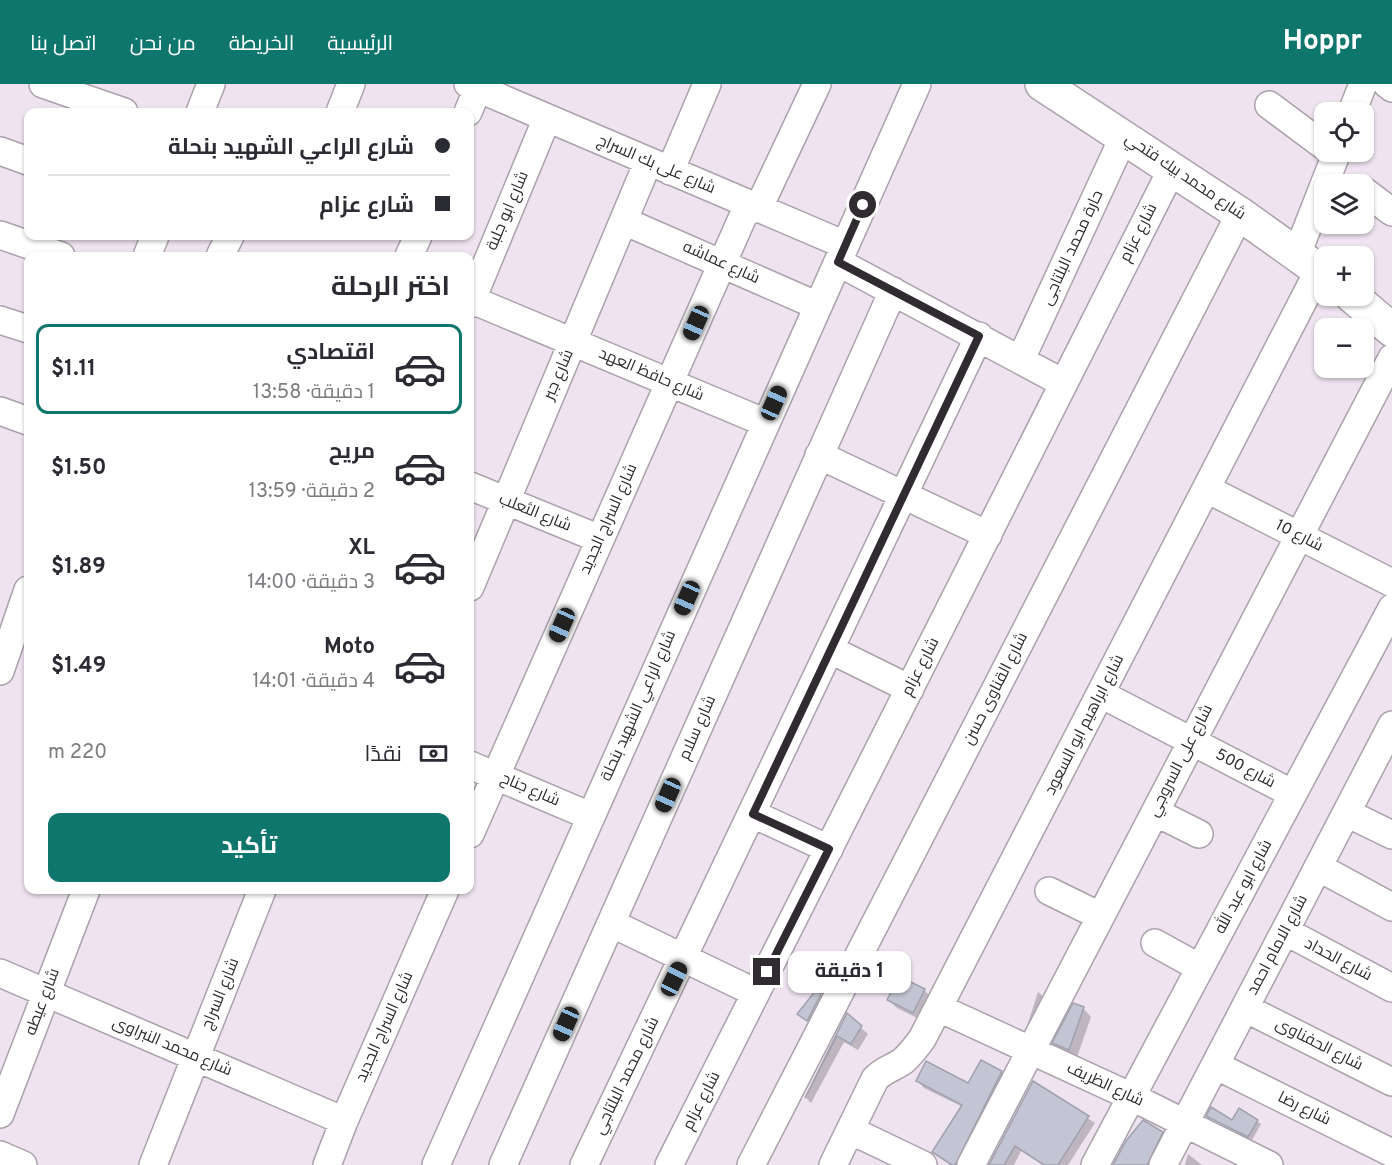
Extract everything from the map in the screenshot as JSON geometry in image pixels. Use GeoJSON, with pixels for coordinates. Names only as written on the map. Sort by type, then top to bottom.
{"type":"FeatureCollection","features":[{"type":"Feature","properties":{"kind":"street"},"geometry":{"type":"LineString","coordinates":[[43,84],[112,108]]}},
{"type":"Feature","properties":{"kind":"street"},"geometry":{"type":"LineString","coordinates":[[202,108],[211,84]]}},
{"type":"Feature","properties":{"kind":"street"},"geometry":{"type":"LineString","coordinates":[[342,108],[351,84]]}},
{"type":"Feature","properties":{"kind":"street","name":"شارع السراج الجديد"},"geometry":{"type":"LineString","coordinates":[[474,825],[723,264],[817,84]]}},
{"type":"Feature","properties":{"kind":"street","name":"شارع الراعي الشهيد بنحلة"},"geometry":{"type":"LineString","coordinates":[[436,1165],[916,84]]}},
{"type":"Feature","properties":{"kind":"street","name":"شارع محمد بيك فتحي"},"geometry":{"type":"LineString","coordinates":[[1042,84],[1124,136],[1313,266]]}},
{"type":"Feature","properties":{"kind":"street"},"geometry":{"type":"LineString","coordinates":[[1356,102],[1363,84]]}},
{"type":"Feature","properties":{"kind":"street"},"geometry":{"type":"LineString","coordinates":[[1387,84],[1392,88]]}},
{"type":"Feature","properties":{"kind":"street","name":"شارع جبر"},"geometry":{"type":"LineString","coordinates":[[474,578],[624,221],[659,166],[698,87]]}},
{"type":"Feature","properties":{"kind":"street","name":"شارع على بك السراج"},"geometry":{"type":"LineString","coordinates":[[471,95],[524,95],[547,118],[753,207],[841,254],[893,291],[1063,383]]}},
{"type":"Feature","properties":{"kind":"street"},"geometry":{"type":"LineString","coordinates":[[1269,105],[1314,140]]}},
{"type":"Feature","properties":{"kind":"street","name":"شارع ابو جلبة"},"geometry":{"type":"LineString","coordinates":[[474,291],[547,118]]}},
{"type":"Feature","properties":{"kind":"street","name":"حارة محمد البلتاجى"},"geometry":{"type":"LineString","coordinates":[[1021,359],[1124,136]]}},
{"type":"Feature","properties":{"kind":"street"},"geometry":{"type":"LineString","coordinates":[[0,151],[24,160]]}},
{"type":"Feature","properties":{"kind":"street","name":"شارع ابراهيم ابو السعود"},"geometry":{"type":"LineString","coordinates":[[833,1165],[875,1079],[884,1070],[900,1063],[911,1054],[922,1039],[1207,489],[1313,266],[1331,162]]}},
{"type":"Feature","properties":{"kind":"street"},"geometry":{"type":"LineString","coordinates":[[1338,162],[1347,174]]}},
{"type":"Feature","properties":{"kind":"street","name":"شارع عزام"},"geometry":{"type":"LineString","coordinates":[[669,1165],[1172,169]]}},
{"type":"Feature","properties":{"kind":"street"},"geometry":{"type":"LineString","coordinates":[[1374,198],[1392,212]]}},
{"type":"Feature","properties":{"kind":"street","name":"شارع القناوى حسن"},"geometry":{"type":"LineString","coordinates":[[752,1165],[1240,214]]}},
{"type":"Feature","properties":{"kind":"street","name":"شارع عماشه"},"geometry":{"type":"LineString","coordinates":[[624,221],[818,306]]}},
{"type":"Feature","properties":{"kind":"street"},"geometry":{"type":"LineString","coordinates":[[0,236],[49,252]]}},
{"type":"Feature","properties":{"kind":"street","name":"شارع سلام"},"geometry":{"type":"LineString","coordinates":[[502,1165],[893,291]]}},
{"type":"Feature","properties":{"kind":"street","name":"شارع حافظ العهد"},"geometry":{"type":"LineString","coordinates":[[474,303],[766,423]]}},
{"type":"Feature","properties":{"kind":"street"},"geometry":{"type":"LineString","coordinates":[[1364,306],[1392,330]]}},
{"type":"Feature","properties":{"kind":"street"},"geometry":{"type":"LineString","coordinates":[[0,320],[24,329]]}},
{"type":"Feature","properties":{"kind":"street","name":"شارع محمد البلتاجي"},"geometry":{"type":"LineString","coordinates":[[584,1165],[979,336]]}},
{"type":"Feature","properties":{"kind":"street","name":"شارع على السروجي"},"geometry":{"type":"LineString","coordinates":[[971,1165],[1392,358]]}},
{"type":"Feature","properties":{"kind":"street"},"geometry":{"type":"LineString","coordinates":[[0,411],[24,420]]}},
{"type":"Feature","properties":{"kind":"street"},"geometry":{"type":"LineString","coordinates":[[819,455],[988,535]]}},
{"type":"Feature","properties":{"kind":"street","name":"شارع الثعلب"},"geometry":{"type":"LineString","coordinates":[[474,488],[600,539]]}},
{"type":"Feature","properties":{"kind":"street","name":"شارع 10"},"geometry":{"type":"LineString","coordinates":[[1207,489],[1392,583]]}},
{"type":"Feature","properties":{"kind":"street"},"geometry":{"type":"LineString","coordinates":[[0,671],[24,602]]}},
{"type":"Feature","properties":{"kind":"street","name":"شارع ابو عبد الله"},"geometry":{"type":"LineString","coordinates":[[1095,1165],[1392,608]]}},
{"type":"Feature","properties":{"kind":"street"},"geometry":{"type":"LineString","coordinates":[[831,650],[910,689]]}},
{"type":"Feature","properties":{"kind":"street","name":"شارع 500"},"geometry":{"type":"LineString","coordinates":[[1101,694],[1293,794]]}},
{"type":"Feature","properties":{"kind":"street","name":"شارع الامام احمد"},"geometry":{"type":"LineString","coordinates":[[1163,1165],[1318,867],[1388,742]]}},
{"type":"Feature","properties":{"kind":"street","name":"شارع جناح"},"geometry":{"type":"LineString","coordinates":[[474,767],[590,816]]}},
{"type":"Feature","properties":{"kind":"street"},"geometry":{"type":"LineString","coordinates":[[1155,812],[1198,834]]}},
{"type":"Feature","properties":{"kind":"street"},"geometry":{"type":"LineString","coordinates":[[1347,813],[1392,835]]}},
{"type":"Feature","properties":{"kind":"street"},"geometry":{"type":"LineString","coordinates":[[753,814],[829,849]]}},
{"type":"Feature","properties":{"kind":"street"},"geometry":{"type":"LineString","coordinates":[[1318,867],[1392,907]]}},
{"type":"Feature","properties":{"kind":"street"},"geometry":{"type":"LineString","coordinates":[[1049,891],[1100,916]]}},
{"type":"Feature","properties":{"kind":"street","name":"شارع عيطه"},"geometry":{"type":"LineString","coordinates":[[0,1114],[84,894]]}},
{"type":"Feature","properties":{"kind":"street","name":"شارع السراج"},"geometry":{"type":"LineString","coordinates":[[153,1165],[260,894]]}},
{"type":"Feature","properties":{"kind":"street","name":"شارع السراج الجديد"},"geometry":{"type":"LineString","coordinates":[[327,1165],[443,894]]}},
{"type":"Feature","properties":{"kind":"street"},"geometry":{"type":"LineString","coordinates":[[611,923],[756,993]]}},
{"type":"Feature","properties":{"kind":"street","name":"شارع الحداد"},"geometry":{"type":"LineString","coordinates":[[1285,931],[1392,988]]}},
{"type":"Feature","properties":{"kind":"street"},"geometry":{"type":"LineString","coordinates":[[1155,943],[1200,968]]}},
{"type":"Feature","properties":{"kind":"street","name":"شارع محمد النبراوى"},"geometry":{"type":"LineString","coordinates":[[0,973],[344,1121]]}},
{"type":"Feature","properties":{"kind":"street","name":"شارع الظريف"},"geometry":{"type":"LineString","coordinates":[[939,1008],[1131,1097],[1269,1165]]}},
{"type":"Feature","properties":{"kind":"street","name":"شارع الحفناوى"},"geometry":{"type":"LineString","coordinates":[[1245,1008],[1392,1082]]}},
{"type":"Feature","properties":{"kind":"street","name":"شارع رضا"},"geometry":{"type":"LineString","coordinates":[[1215,1065],[1387,1151]]}},
{"type":"Feature","properties":{"kind":"street"},"geometry":{"type":"LineString","coordinates":[[850,1130],[909,1162]]}},
{"type":"Feature","properties":{"kind":"street"},"geometry":{"type":"LineString","coordinates":[[0,1155],[23,1165]]}},
{"type":"Feature","properties":{"kind":"building"},"geometry":{"type":"Polygon","coordinates":[[[899,976],[925,989],[913,1013],[887,1000],[899,976]]]}},
{"type":"Feature","properties":{"kind":"building"},"geometry":{"type":"Polygon","coordinates":[[[816,990],[821,994],[807,1021],[797,1014],[816,990]]]}},
{"type":"Feature","properties":{"kind":"building"},"geometry":{"type":"Polygon","coordinates":[[[1073,1003],[1084,1007],[1069,1050],[1052,1043],[1073,1003]]]}},
{"type":"Feature","properties":{"kind":"building"},"geometry":{"type":"Polygon","coordinates":[[[847,1013],[862,1026],[851,1044],[837,1036],[805,1098],[847,1013]]]}},
{"type":"Feature","properties":{"kind":"building"},"geometry":{"type":"Polygon","coordinates":[[[981,1060],[1002,1071],[955,1165],[952,1165],[932,1152],[962,1105],[916,1081],[926,1061],[968,1083],[981,1060]]]}},
{"type":"Feature","properties":{"kind":"building"},"geometry":{"type":"Polygon","coordinates":[[[1033,1081],[1089,1116],[1058,1165],[1044,1165],[1015,1146],[1004,1165],[989,1165],[1033,1081]]]}},
{"type":"Feature","properties":{"kind":"building"},"geometry":{"type":"Polygon","coordinates":[[[1211,1107],[1232,1120],[1239,1108],[1258,1120],[1248,1137],[1206,1116],[1211,1107]]]}},
{"type":"Feature","properties":{"kind":"building"},"geometry":{"type":"Polygon","coordinates":[[[1143,1120],[1163,1132],[1147,1165],[1113,1165],[1126,1141],[1143,1120]]]}},
{"type":"Feature","properties":{"kind":"route"},"geometry":{"type":"LineString","coordinates":[[767,972],[829,849],[753,814],[979,336],[838,262],[863,205]]}}]}
